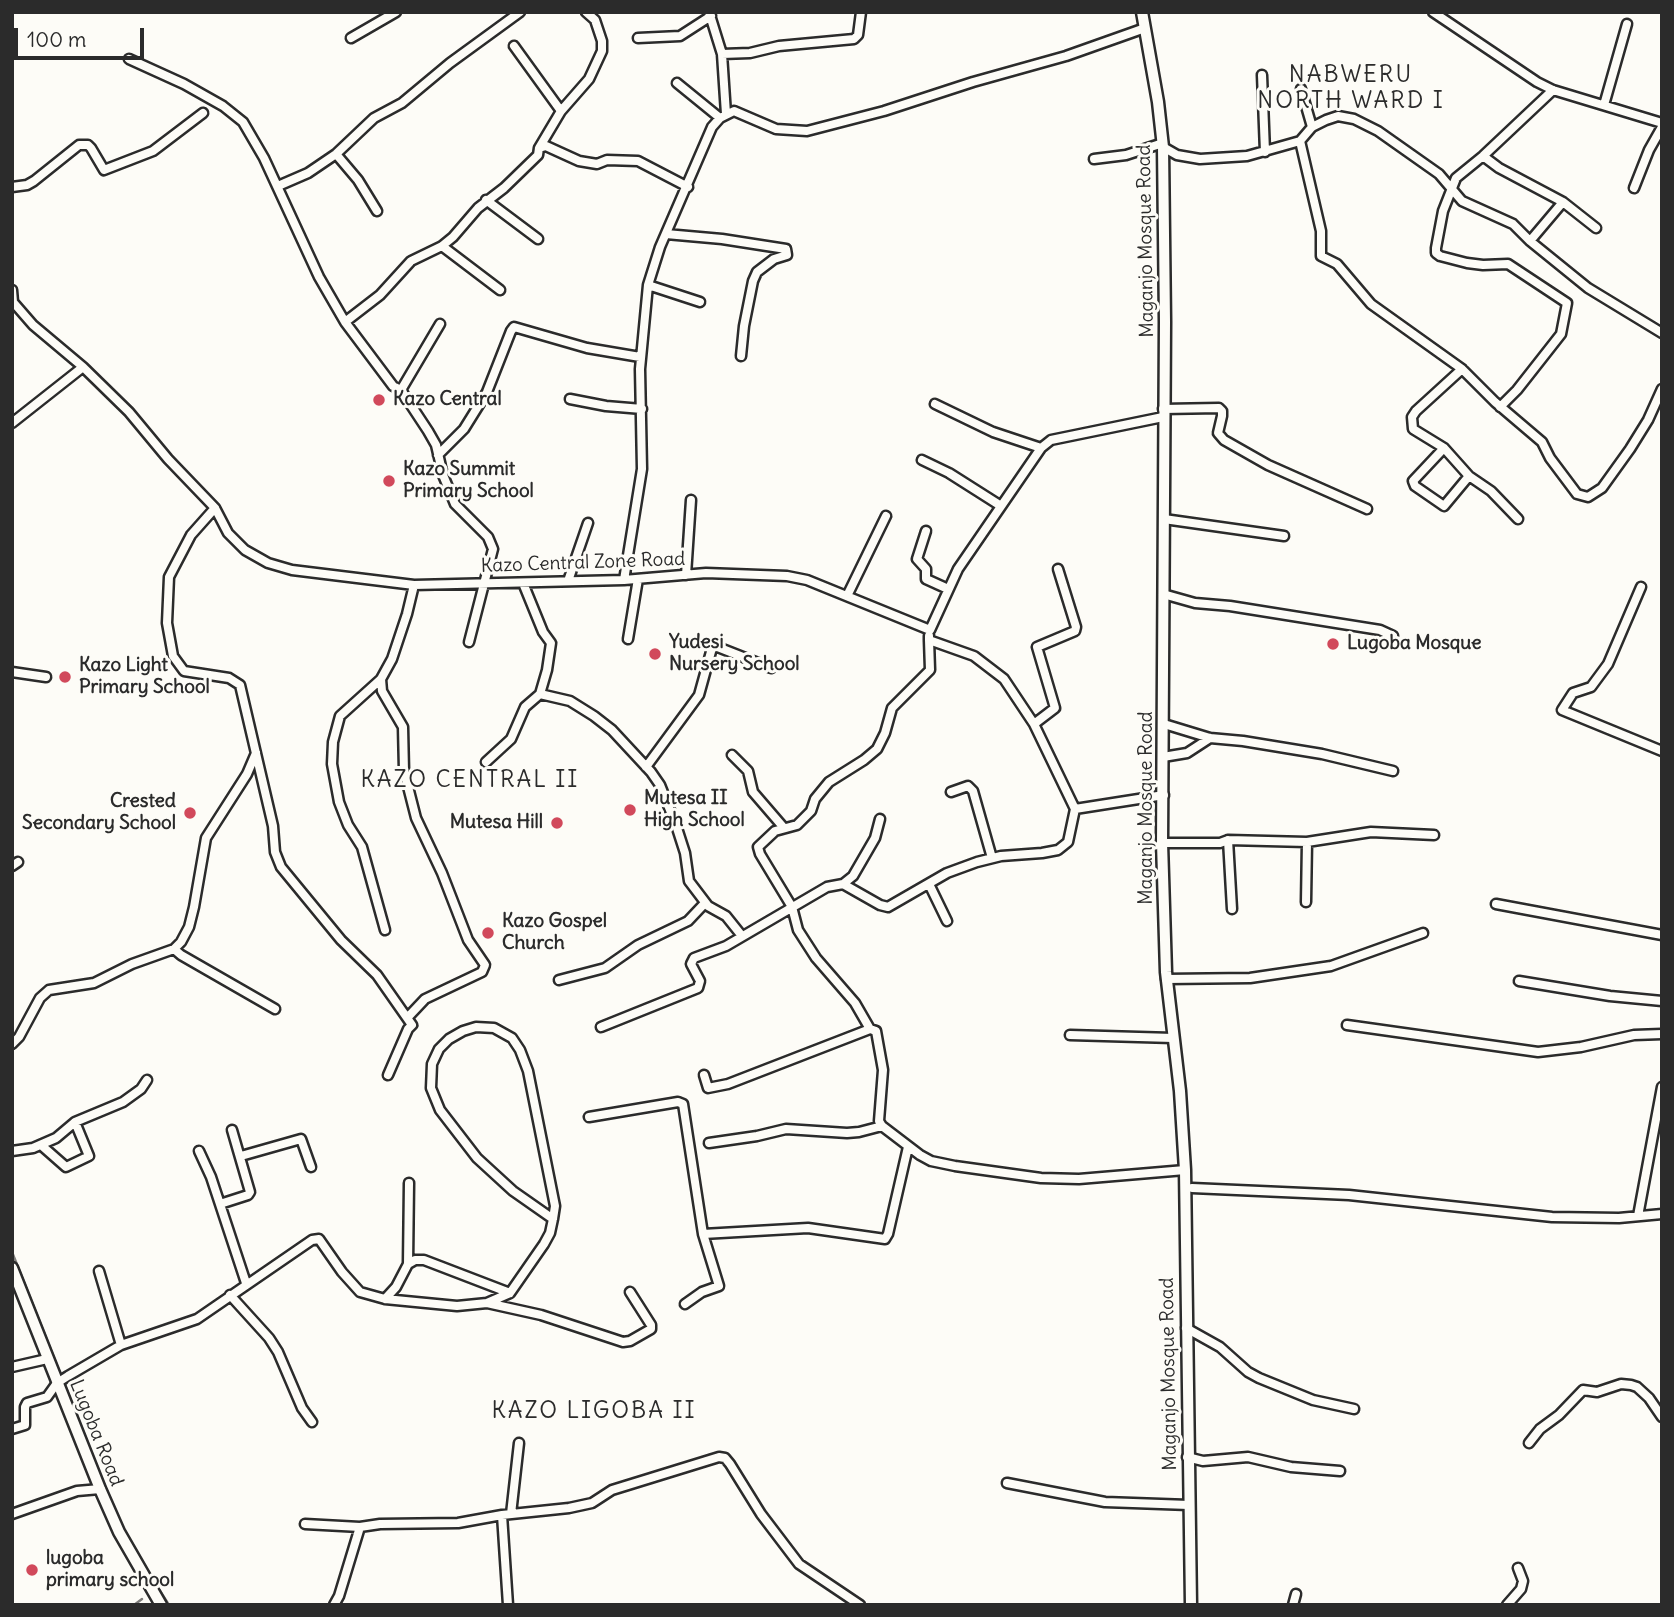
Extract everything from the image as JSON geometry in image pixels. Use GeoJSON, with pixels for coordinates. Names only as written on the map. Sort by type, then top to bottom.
{"type":"FeatureCollection","features":[{"type":"Feature","properties":{"kind":"street"},"geometry":{"type":"LineString","coordinates":[[351,38],[396,12]]}},
{"type":"Feature","properties":{"kind":"street"},"geometry":{"type":"LineString","coordinates":[[278,186],[308,173],[336,154],[374,118],[402,103],[450,63],[520,12]]}},
{"type":"Feature","properties":{"kind":"street"},"geometry":{"type":"LineString","coordinates":[[345,322],[380,295],[411,261],[442,246],[453,237],[486,200],[504,188],[538,155],[539,148],[561,111],[589,79],[602,51],[602,41],[595,20],[586,12]]}},
{"type":"Feature","properties":{"kind":"street"},"geometry":{"type":"LineString","coordinates":[[722,54],[750,53],[779,46],[854,39],[858,35],[861,12]]}},
{"type":"Feature","properties":{"kind":"street","name":"Maganjo Mosque Road"},"geometry":{"type":"LineString","coordinates":[[1142,12],[1163,145],[1165,322],[1162,843],[1167,979],[1180,1091],[1185,1170],[1191,1605]]}},
{"type":"Feature","properties":{"kind":"street"},"geometry":{"type":"LineString","coordinates":[[1433,12],[1525,76],[1553,90],[1662,125],[1634,188]]}},
{"type":"Feature","properties":{"kind":"street"},"geometry":{"type":"LineString","coordinates":[[638,38],[680,36],[710,14],[722,54],[723,116]]}},
{"type":"Feature","properties":{"kind":"street"},"geometry":{"type":"LineString","coordinates":[[1604,105],[1627,24]]}},
{"type":"Feature","properties":{"kind":"street"},"geometry":{"type":"LineString","coordinates":[[624,580],[642,469],[640,357],[648,285],[666,234],[712,127],[723,116],[734,111],[776,129],[807,131],[824,128],[1066,56],[1145,28]]}},
{"type":"Feature","properties":{"kind":"street"},"geometry":{"type":"LineString","coordinates":[[514,46],[561,111]]}},
{"type":"Feature","properties":{"kind":"street"},"geometry":{"type":"LineString","coordinates":[[129,59],[184,84],[235,115],[252,134],[319,277],[345,322],[393,387],[401,390],[428,431],[436,445],[443,475],[455,503],[488,537],[493,549],[469,642]]}},
{"type":"Feature","properties":{"kind":"street"},"geometry":{"type":"LineString","coordinates":[[1262,75],[1265,152]]}},
{"type":"Feature","properties":{"kind":"street"},"geometry":{"type":"LineString","coordinates":[[677,83],[723,116]]}},
{"type":"Feature","properties":{"kind":"street"},"geometry":{"type":"LineString","coordinates":[[1301,89],[1312,127]]}},
{"type":"Feature","properties":{"kind":"street"},"geometry":{"type":"LineString","coordinates":[[1500,407],[1517,390],[1561,334],[1567,303],[1519,270],[1504,263],[1467,263],[1436,253],[1443,211],[1456,178],[1553,90]]}},
{"type":"Feature","properties":{"kind":"street"},"geometry":{"type":"LineString","coordinates":[[12,187],[34,181],[79,145],[88,145],[104,170],[153,151],[203,113]]}},
{"type":"Feature","properties":{"kind":"street"},"geometry":{"type":"LineString","coordinates":[[1094,159],[1126,155],[1163,145],[1177,155],[1200,159],[1265,152],[1300,141],[1312,127],[1338,116],[1347,117],[1366,124],[1439,174],[1452,186],[1462,201],[1513,224],[1588,288],[1662,332]]}},
{"type":"Feature","properties":{"kind":"street"},"geometry":{"type":"LineString","coordinates":[[1300,141],[1321,231],[1321,256],[1337,264],[1371,304],[1462,369],[1500,407],[1542,442],[1550,458],[1577,494],[1588,497],[1602,488],[1648,420],[1662,388]]}},
{"type":"Feature","properties":{"kind":"street"},"geometry":{"type":"LineString","coordinates":[[539,148],[546,146],[579,161],[638,162],[688,187]]}},
{"type":"Feature","properties":{"kind":"street"},"geometry":{"type":"LineString","coordinates":[[336,154],[358,180],[377,211]]}},
{"type":"Feature","properties":{"kind":"street"},"geometry":{"type":"LineString","coordinates":[[1483,156],[1563,202],[1596,228]]}},
{"type":"Feature","properties":{"kind":"street"},"geometry":{"type":"LineString","coordinates":[[486,200],[538,239]]}},
{"type":"Feature","properties":{"kind":"street"},"geometry":{"type":"LineString","coordinates":[[1530,241],[1563,202]]}},
{"type":"Feature","properties":{"kind":"street"},"geometry":{"type":"LineString","coordinates":[[666,234],[786,249],[787,255],[774,259],[757,272],[753,281],[741,356]]}},
{"type":"Feature","properties":{"kind":"street"},"geometry":{"type":"LineString","coordinates":[[442,246],[500,290]]}},
{"type":"Feature","properties":{"kind":"street"},"geometry":{"type":"LineString","coordinates":[[648,285],[700,302]]}},
{"type":"Feature","properties":{"kind":"street","name":"Kazo Central Zone Road"},"geometry":{"type":"LineString","coordinates":[[12,290],[13,302],[33,325],[83,367],[130,412],[168,459],[215,508],[228,533],[245,550],[268,563],[320,574],[414,585],[624,580],[744,573],[787,576],[807,580],[930,630]]}},
{"type":"Feature","properties":{"kind":"street"},"geometry":{"type":"LineString","coordinates":[[401,390],[440,324]]}},
{"type":"Feature","properties":{"kind":"street"},"geometry":{"type":"LineString","coordinates":[[438,455],[464,429],[487,392],[500,355],[514,327],[587,348],[640,357]]}},
{"type":"Feature","properties":{"kind":"street"},"geometry":{"type":"LineString","coordinates":[[12,423],[83,367]]}},
{"type":"Feature","properties":{"kind":"street"},"geometry":{"type":"LineString","coordinates":[[1462,369],[1412,417],[1413,429],[1444,448],[1469,476],[1491,491],[1518,519]]}},
{"type":"Feature","properties":{"kind":"street"},"geometry":{"type":"LineString","coordinates":[[569,399],[642,410]]}},
{"type":"Feature","properties":{"kind":"street"},"geometry":{"type":"LineString","coordinates":[[935,404],[993,432],[1041,448]]}},
{"type":"Feature","properties":{"kind":"street"},"geometry":{"type":"LineString","coordinates":[[870,1029],[855,1003],[816,958],[798,930],[792,907],[758,847],[775,831],[797,825],[811,811],[829,782],[877,749],[892,708],[930,670],[930,630],[958,569],[1041,448],[1051,440],[1163,413],[1219,408],[1222,416],[1218,433],[1224,440],[1268,465],[1367,509]]}},
{"type":"Feature","properties":{"kind":"street"},"geometry":{"type":"LineString","coordinates":[[1444,448],[1413,481],[1415,486],[1444,506],[1469,476]]}},
{"type":"Feature","properties":{"kind":"street"},"geometry":{"type":"LineString","coordinates":[[922,460],[949,473],[1002,506]]}},
{"type":"Feature","properties":{"kind":"street"},"geometry":{"type":"LineString","coordinates":[[686,575],[691,500]]}},
{"type":"Feature","properties":{"kind":"street"},"geometry":{"type":"LineString","coordinates":[[215,508],[191,535],[169,577],[167,623],[173,656],[184,671],[238,681],[273,826],[275,852],[281,867],[341,940],[377,975],[412,1025],[388,1075]]}},
{"type":"Feature","properties":{"kind":"street"},"geometry":{"type":"LineString","coordinates":[[847,596],[886,516]]}},
{"type":"Feature","properties":{"kind":"street"},"geometry":{"type":"LineString","coordinates":[[1164,519],[1284,536]]}},
{"type":"Feature","properties":{"kind":"street"},"geometry":{"type":"LineString","coordinates":[[568,581],[588,523]]}},
{"type":"Feature","properties":{"kind":"street"},"geometry":{"type":"LineString","coordinates":[[926,531],[917,558],[926,569],[926,579],[948,589]]}},
{"type":"Feature","properties":{"kind":"street"},"geometry":{"type":"LineString","coordinates":[[1034,724],[1055,708],[1037,647],[1075,631],[1076,627],[1058,569]]}},
{"type":"Feature","properties":{"kind":"street"},"geometry":{"type":"LineString","coordinates":[[628,639],[638,579]]}},
{"type":"Feature","properties":{"kind":"street"},"geometry":{"type":"LineString","coordinates":[[486,762],[511,739],[524,707],[540,694],[547,670],[551,643],[543,632],[523,583]]}},
{"type":"Feature","properties":{"kind":"street"},"geometry":{"type":"LineString","coordinates":[[385,930],[362,847],[348,825],[339,802],[332,764],[333,742],[340,716],[381,679],[392,659],[414,585]]}},
{"type":"Feature","properties":{"kind":"street"},"geometry":{"type":"LineString","coordinates":[[1641,587],[1608,664],[1591,688],[1573,693],[1562,710],[1662,751]]}},
{"type":"Feature","properties":{"kind":"street"},"geometry":{"type":"LineString","coordinates":[[1163,594],[1195,603],[1380,630],[1393,636]]}},
{"type":"Feature","properties":{"kind":"street"},"geometry":{"type":"LineString","coordinates":[[843,884],[884,907],[947,873],[992,858],[1058,850],[1068,842],[1075,809],[1034,724],[1004,679],[974,656],[929,640]]}},
{"type":"Feature","properties":{"kind":"street"},"geometry":{"type":"LineString","coordinates":[[646,766],[699,695],[712,648],[715,646],[771,668]]}},
{"type":"Feature","properties":{"kind":"street"},"geometry":{"type":"LineString","coordinates":[[12,672],[46,677]]}},
{"type":"Feature","properties":{"kind":"street"},"geometry":{"type":"LineString","coordinates":[[381,679],[382,691],[402,727],[404,771],[416,818],[442,873],[468,940],[485,965],[482,972],[425,999],[408,1017]]}},
{"type":"Feature","properties":{"kind":"street"},"geometry":{"type":"LineString","coordinates":[[540,694],[570,701],[594,716],[612,730],[646,766],[660,785],[676,825],[685,853],[689,881],[705,903],[726,916],[742,936]]}},
{"type":"Feature","properties":{"kind":"street"},"geometry":{"type":"LineString","coordinates":[[1164,724],[1210,738],[1322,754],[1393,771]]}},
{"type":"Feature","properties":{"kind":"street"},"geometry":{"type":"LineString","coordinates":[[1163,757],[1187,753],[1210,738]]}},
{"type":"Feature","properties":{"kind":"street"},"geometry":{"type":"LineString","coordinates":[[12,1044],[19,1037],[40,998],[48,990],[94,983],[132,964],[174,949],[181,942],[200,886],[206,838],[247,774],[256,753]]}},
{"type":"Feature","properties":{"kind":"street"},"geometry":{"type":"LineString","coordinates":[[732,755],[748,771],[753,792],[784,828]]}},
{"type":"Feature","properties":{"kind":"street"},"geometry":{"type":"LineString","coordinates":[[951,792],[968,786],[973,791],[992,858]]}},
{"type":"Feature","properties":{"kind":"street"},"geometry":{"type":"LineString","coordinates":[[1075,809],[1164,796]]}},
{"type":"Feature","properties":{"kind":"street"},"geometry":{"type":"LineString","coordinates":[[601,1027],[698,988],[700,981],[692,961],[726,946],[827,887],[843,884],[853,876],[875,838],[880,819]]}},
{"type":"Feature","properties":{"kind":"street"},"geometry":{"type":"LineString","coordinates":[[1162,843],[1220,843],[1228,840],[1307,842],[1371,832],[1434,835]]}},
{"type":"Feature","properties":{"kind":"street"},"geometry":{"type":"LineString","coordinates":[[1228,840],[1232,909]]}},
{"type":"Feature","properties":{"kind":"street"},"geometry":{"type":"LineString","coordinates":[[1306,902],[1307,842]]}},
{"type":"Feature","properties":{"kind":"street"},"geometry":{"type":"LineString","coordinates":[[929,884],[947,922]]}},
{"type":"Feature","properties":{"kind":"street"},"geometry":{"type":"LineString","coordinates":[[559,980],[605,968],[638,946],[688,921],[705,903]]}},
{"type":"Feature","properties":{"kind":"street"},"geometry":{"type":"LineString","coordinates":[[1496,904],[1662,935]]}},
{"type":"Feature","properties":{"kind":"street"},"geometry":{"type":"LineString","coordinates":[[1167,979],[1250,978],[1331,966],[1423,933]]}},
{"type":"Feature","properties":{"kind":"street"},"geometry":{"type":"LineString","coordinates":[[174,949],[181,956],[275,1009]]}},
{"type":"Feature","properties":{"kind":"street"},"geometry":{"type":"LineString","coordinates":[[1519,981],[1610,996],[1662,1001]]}},
{"type":"Feature","properties":{"kind":"street"},"geometry":{"type":"LineString","coordinates":[[1347,1026],[1538,1052],[1581,1047],[1633,1035],[1662,1034]]}},
{"type":"Feature","properties":{"kind":"street"},"geometry":{"type":"LineString","coordinates":[[12,1429],[25,1425],[27,1402],[47,1396],[57,1383],[121,1345],[191,1322],[304,1243],[319,1239],[360,1292],[385,1298],[457,1306],[487,1303],[510,1293],[544,1244],[553,1219],[555,1206],[528,1071],[520,1050],[512,1038],[494,1028],[476,1027],[463,1031],[439,1049],[432,1064],[431,1088],[440,1110],[477,1158],[513,1191],[553,1219]]}},
{"type":"Feature","properties":{"kind":"street"},"geometry":{"type":"LineString","coordinates":[[704,1075],[708,1088],[728,1084],[870,1029],[876,1031],[883,1070],[878,1113],[882,1126],[908,1147],[932,1161],[1041,1178],[1114,1178],[1185,1170]]}},
{"type":"Feature","properties":{"kind":"street"},"geometry":{"type":"LineString","coordinates":[[1070,1035],[1173,1038]]}},
{"type":"Feature","properties":{"kind":"street"},"geometry":{"type":"LineString","coordinates":[[12,1151],[56,1138],[75,1122],[123,1102],[147,1080]]}},
{"type":"Feature","properties":{"kind":"street"},"geometry":{"type":"LineString","coordinates":[[1638,1216],[1662,1087]]}},
{"type":"Feature","properties":{"kind":"street"},"geometry":{"type":"LineString","coordinates":[[589,1117],[678,1102],[683,1104],[704,1234],[719,1286],[702,1292],[685,1304]]}},
{"type":"Feature","properties":{"kind":"street"},"geometry":{"type":"LineString","coordinates":[[41,1144],[66,1167],[89,1156],[75,1122]]}},
{"type":"Feature","properties":{"kind":"street"},"geometry":{"type":"LineString","coordinates":[[709,1143],[786,1129],[859,1132],[882,1126]]}},
{"type":"Feature","properties":{"kind":"street"},"geometry":{"type":"LineString","coordinates":[[220,1204],[250,1193],[232,1129]]}},
{"type":"Feature","properties":{"kind":"street"},"geometry":{"type":"LineString","coordinates":[[241,1156],[300,1139],[311,1167]]}},
{"type":"Feature","properties":{"kind":"street"},"geometry":{"type":"LineString","coordinates":[[704,1234],[808,1228],[885,1239],[908,1147]]}},
{"type":"Feature","properties":{"kind":"street"},"geometry":{"type":"LineString","coordinates":[[199,1151],[211,1177],[246,1283]]}},
{"type":"Feature","properties":{"kind":"street"},"geometry":{"type":"LineString","coordinates":[[385,1298],[396,1287],[408,1264],[410,1183]]}},
{"type":"Feature","properties":{"kind":"street"},"geometry":{"type":"LineString","coordinates":[[1192,1188],[1349,1195],[1552,1217],[1662,1214]]}},
{"type":"Feature","properties":{"kind":"street"},"geometry":{"type":"LineString","coordinates":[[408,1264],[415,1260],[424,1260],[510,1293]]}},
{"type":"Feature","properties":{"kind":"street","name":"Lugoba Road"},"geometry":{"type":"LineString","coordinates":[[12,1268],[119,1532],[162,1605]]}},
{"type":"Feature","properties":{"kind":"street"},"geometry":{"type":"LineString","coordinates":[[99,1272],[121,1345]]}},
{"type":"Feature","properties":{"kind":"street"},"geometry":{"type":"LineString","coordinates":[[487,1303],[541,1315],[630,1342],[651,1329],[630,1293]]}},
{"type":"Feature","properties":{"kind":"street"},"geometry":{"type":"LineString","coordinates":[[230,1294],[278,1352],[302,1408],[312,1422]]}},
{"type":"Feature","properties":{"kind":"street"},"geometry":{"type":"LineString","coordinates":[[1186,1328],[1220,1348],[1259,1378],[1313,1400],[1354,1409]]}},
{"type":"Feature","properties":{"kind":"street"},"geometry":{"type":"LineString","coordinates":[[12,1367],[47,1359]]}},
{"type":"Feature","properties":{"kind":"street"},"geometry":{"type":"LineString","coordinates":[[1529,1443],[1540,1429],[1559,1415],[1583,1390],[1597,1392],[1620,1384],[1637,1387],[1649,1398],[1662,1417]]}},
{"type":"Feature","properties":{"kind":"street"},"geometry":{"type":"LineString","coordinates":[[508,1605],[507,1514],[519,1443]]}},
{"type":"Feature","properties":{"kind":"street"},"geometry":{"type":"LineString","coordinates":[[305,1524],[360,1527],[380,1524],[458,1523],[507,1514],[581,1506],[592,1503],[612,1490],[719,1457],[725,1458],[768,1525],[799,1564],[860,1605]]}},
{"type":"Feature","properties":{"kind":"street"},"geometry":{"type":"LineString","coordinates":[[1188,1457],[1203,1461],[1248,1457],[1291,1467],[1340,1471]]}},
{"type":"Feature","properties":{"kind":"street"},"geometry":{"type":"LineString","coordinates":[[1007,1483],[1105,1502],[1189,1505]]}},
{"type":"Feature","properties":{"kind":"street"},"geometry":{"type":"LineString","coordinates":[[12,1514],[77,1491],[100,1489]]}},
{"type":"Feature","properties":{"kind":"street"},"geometry":{"type":"LineString","coordinates":[[334,1605],[343,1585],[360,1527]]}},
{"type":"Feature","properties":{"kind":"street"},"geometry":{"type":"LineString","coordinates":[[1507,1605],[1521,1589],[1523,1581],[1518,1568]]}},
{"type":"Feature","properties":{"kind":"street"},"geometry":{"type":"LineString","coordinates":[[1293,1605],[1296,1594]]}},
{"type":"Feature","properties":{"kind":"waterway"},"geometry":{"type":"LineString","coordinates":[[12,1252],[122,1527],[143,1564]]}},
{"type":"Feature","properties":{"kind":"waterway"},"geometry":{"type":"LineString","coordinates":[[12,1371],[37,1366]]}},
{"type":"Feature","properties":{"kind":"waterway"},"geometry":{"type":"LineString","coordinates":[[12,1519],[19,1515]]}},
{"type":"Feature","properties":{"kind":"waterway"},"geometry":{"type":"LineString","coordinates":[[146,1569],[169,1605]]}},
{"type":"Feature","properties":{"kind":"waterway"},"geometry":{"type":"LineString","coordinates":[[134,1605],[142,1599]]}},
{"type":"Feature","properties":{"kind":"place","name":"Kazo Central"},"geometry":{"type":"Point","coordinates":[379,400]}},
{"type":"Feature","properties":{"kind":"place","name":"Kazo Summit Primary School"},"geometry":{"type":"Point","coordinates":[389,481]}},
{"type":"Feature","properties":{"kind":"place","name":"Lugoba Mosque"},"geometry":{"type":"Point","coordinates":[1333,644]}},
{"type":"Feature","properties":{"kind":"place","name":"Yudesi Nursery School"},"geometry":{"type":"Point","coordinates":[655,654]}},
{"type":"Feature","properties":{"kind":"place","name":"Kazo Light Primary School"},"geometry":{"type":"Point","coordinates":[65,677]}},
{"type":"Feature","properties":{"kind":"place","name":"Mutesa II High School"},"geometry":{"type":"Point","coordinates":[630,810]}},
{"type":"Feature","properties":{"kind":"place","name":"Crested Secondary School"},"geometry":{"type":"Point","coordinates":[190,813]}},
{"type":"Feature","properties":{"kind":"place","name":"Mutesa Hill"},"geometry":{"type":"Point","coordinates":[557,823]}},
{"type":"Feature","properties":{"kind":"place","name":"Kazo Gospel Church"},"geometry":{"type":"Point","coordinates":[488,933]}},
{"type":"Feature","properties":{"kind":"place","name":"lugoba primary school"},"geometry":{"type":"Point","coordinates":[32,1570]}},
{"type":"Feature","properties":{"kind":"district","name":"NABWERU NORTH WARD I"},"geometry":{"type":"Point","coordinates":[1351,88]}},
{"type":"Feature","properties":{"kind":"district","name":"KAZO CENTRAL II"},"geometry":{"type":"Point","coordinates":[470,780]}},
{"type":"Feature","properties":{"kind":"district","name":"KAZO LIGOBA II"},"geometry":{"type":"Point","coordinates":[594,1411]}}]}
